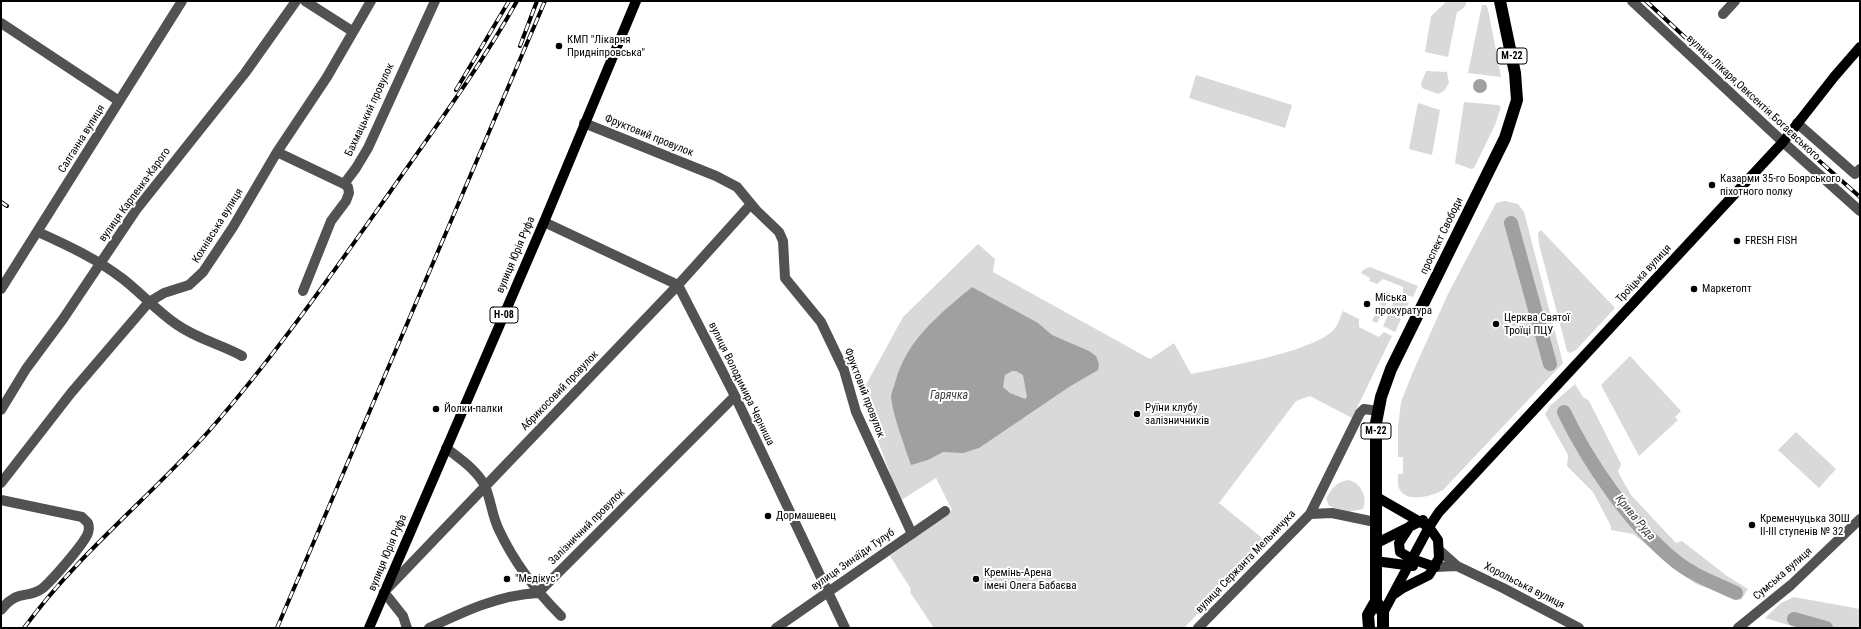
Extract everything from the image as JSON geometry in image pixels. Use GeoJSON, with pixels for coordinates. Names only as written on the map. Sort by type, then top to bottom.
{"type":"FeatureCollection","features":[{"type":"Feature","properties":{"kind":"highway","name":"проспект Свободи"},"geometry":{"type":"LineString","coordinates":[[1383,613],[1376,601],[1375,561],[1376,423],[1378,411],[1381,397],[1391,369],[1505,138],[1514,114],[1517,100],[1515,73],[1500,1]]}},
{"type":"Feature","properties":{"kind":"highway","name":"проспект Свободи"},"geometry":{"type":"LineString","coordinates":[[1369,628],[1368,615],[1376,601]]}},
{"type":"Feature","properties":{"kind":"highway"},"geometry":{"type":"LineString","coordinates":[[1383,613],[1383,628]]}},
{"type":"Feature","properties":{"kind":"main road","name":"вулиця Юрія Руфа"},"geometry":{"type":"LineString","coordinates":[[369,628],[544,222],[636,1]]}},
{"type":"Feature","properties":{"kind":"main road","name":"Троїцька вулиця"},"geometry":{"type":"LineString","coordinates":[[1439,512],[1783,142],[1834,76],[1860,47]]}},
{"type":"Feature","properties":{"kind":"main road"},"geometry":{"type":"LineString","coordinates":[[1375,496],[1429,527],[1436,535],[1440,550],[1439,558],[1429,575],[1396,592],[1389,600]]}},
{"type":"Feature","properties":{"kind":"main road"},"geometry":{"type":"LineString","coordinates":[[1375,544],[1439,512]]}},
{"type":"Feature","properties":{"kind":"main road"},"geometry":{"type":"LineString","coordinates":[[1383,613],[1410,558],[1439,512]]}},
{"type":"Feature","properties":{"kind":"main road"},"geometry":{"type":"LineString","coordinates":[[1410,526],[1398,547],[1400,552],[1410,558],[1435,567]]}},
{"type":"Feature","properties":{"kind":"main road"},"geometry":{"type":"LineString","coordinates":[[1402,539],[1409,537],[1415,540],[1418,546],[1410,558]]}},
{"type":"Feature","properties":{"kind":"main road"},"geometry":{"type":"LineString","coordinates":[[1375,561],[1410,558]]}},
{"type":"Feature","properties":{"kind":"street","name":"Салганна вулиця"},"geometry":{"type":"LineString","coordinates":[[1,288],[38,232],[182,1]]}},
{"type":"Feature","properties":{"kind":"street","name":"вулиця Карпенка-Карого"},"geometry":{"type":"LineString","coordinates":[[1,410],[26,369],[101,264],[136,210],[245,72],[296,1]]}},
{"type":"Feature","properties":{"kind":"street"},"geometry":{"type":"LineString","coordinates":[[304,1],[352,31]]}},
{"type":"Feature","properties":{"kind":"street","name":"Кохнівська вулиця"},"geometry":{"type":"LineString","coordinates":[[1,483],[71,393],[149,302],[156,297],[181,289],[196,281],[233,227],[277,152],[327,77],[352,31],[371,1]]}},
{"type":"Feature","properties":{"kind":"street","name":"Бахмацький провулок"},"geometry":{"type":"LineString","coordinates":[[344,184],[368,148],[435,1]]}},
{"type":"Feature","properties":{"kind":"street","name":"вулиця Лікаря Овксентія Богаєвського"},"geometry":{"type":"LineString","coordinates":[[1632,1],[1783,142],[1860,210]]}},
{"type":"Feature","properties":{"kind":"street"},"geometry":{"type":"LineString","coordinates":[[1723,14],[1735,1]]}},
{"type":"Feature","properties":{"kind":"street"},"geometry":{"type":"LineString","coordinates":[[1,23],[119,101]]}},
{"type":"Feature","properties":{"kind":"street","name":"Фруктовий провулок"},"geometry":{"type":"LineString","coordinates":[[584,123],[716,176],[737,187],[751,204],[779,232],[783,242],[785,278],[821,322],[844,370],[856,412],[912,534]]}},
{"type":"Feature","properties":{"kind":"street"},"geometry":{"type":"LineString","coordinates":[[1797,123],[1855,174],[1860,169]]}},
{"type":"Feature","properties":{"kind":"street"},"geometry":{"type":"LineString","coordinates":[[277,152],[348,187],[349,193],[346,201],[331,220],[303,291]]}},
{"type":"Feature","properties":{"kind":"street","name":"Абрикосовий провулок"},"geometry":{"type":"LineString","coordinates":[[384,592],[678,285],[751,204]]}},
{"type":"Feature","properties":{"kind":"street"},"geometry":{"type":"LineString","coordinates":[[544,222],[678,285]]}},
{"type":"Feature","properties":{"kind":"street"},"geometry":{"type":"LineString","coordinates":[[38,232],[69,246],[101,264],[123,279],[176,325],[202,340],[242,356]]}},
{"type":"Feature","properties":{"kind":"street","name":"вулиця Володимира Черниша"},"geometry":{"type":"LineString","coordinates":[[678,285],[735,396],[827,593],[845,628]]}},
{"type":"Feature","properties":{"kind":"street","name":"Залізничний провулок"},"geometry":{"type":"LineString","coordinates":[[538,593],[735,396]]}},
{"type":"Feature","properties":{"kind":"street","name":"вулиця Сержанта Мельничука"},"geometry":{"type":"LineString","coordinates":[[1198,628],[1310,514],[1360,413],[1364,409],[1378,411]]}},
{"type":"Feature","properties":{"kind":"street"},"geometry":{"type":"LineString","coordinates":[[446,448],[476,473],[485,486],[498,529],[514,557],[538,593],[561,616]]}},
{"type":"Feature","properties":{"kind":"street"},"geometry":{"type":"LineString","coordinates":[[1,500],[82,517],[88,523],[89,532],[84,540],[42,588],[30,593],[20,594],[9,600],[1,610]]}},
{"type":"Feature","properties":{"kind":"street","name":"вулиця Зинаїди Тулуб"},"geometry":{"type":"LineString","coordinates":[[776,628],[945,511]]}},
{"type":"Feature","properties":{"kind":"street","name":"вулиця Сержанта Мельничука"},"geometry":{"type":"LineString","coordinates":[[1310,514],[1332,513],[1375,522]]}},
{"type":"Feature","properties":{"kind":"street","name":"Сумська вулиця"},"geometry":{"type":"LineString","coordinates":[[1738,628],[1791,585],[1860,519]]}},
{"type":"Feature","properties":{"kind":"street"},"geometry":{"type":"LineString","coordinates":[[1440,550],[1457,566]]}},
{"type":"Feature","properties":{"kind":"street"},"geometry":{"type":"LineString","coordinates":[[1435,567],[1457,566]]}},
{"type":"Feature","properties":{"kind":"street","name":"Хорольська вулиця"},"geometry":{"type":"LineString","coordinates":[[1457,566],[1503,588],[1572,627]]}},
{"type":"Feature","properties":{"kind":"street"},"geometry":{"type":"LineString","coordinates":[[384,592],[404,616],[407,628]]}},
{"type":"Feature","properties":{"kind":"street"},"geometry":{"type":"LineString","coordinates":[[429,628],[475,607],[516,594],[538,593]]}},
{"type":"Feature","properties":{"kind":"shaded area"},"geometry":{"type":"Polygon","coordinates":[[[1447,1],[1466,1],[1466,5],[1457,12],[1448,57],[1425,52],[1431,16],[1447,1]]]}},
{"type":"Feature","properties":{"kind":"shaded area"},"geometry":{"type":"Polygon","coordinates":[[[1482,5],[1486,5],[1488,9],[1501,77],[1468,73],[1482,5]]]}},
{"type":"Feature","properties":{"kind":"shaded area"},"geometry":{"type":"Polygon","coordinates":[[[1426,71],[1447,72],[1449,83],[1444,91],[1438,94],[1422,88],[1421,84],[1426,71]]]}},
{"type":"Feature","properties":{"kind":"shaded area"},"geometry":{"type":"Polygon","coordinates":[[[1196,75],[1292,105],[1285,128],[1189,98],[1196,75]]]}},
{"type":"Feature","properties":{"kind":"shaded area"},"geometry":{"type":"Polygon","coordinates":[[[1464,102],[1498,105],[1501,107],[1495,125],[1474,168],[1471,169],[1455,163],[1464,102]]]}},
{"type":"Feature","properties":{"kind":"shaded area"},"geometry":{"type":"Polygon","coordinates":[[[1418,103],[1440,110],[1432,155],[1409,149],[1418,103]]]}},
{"type":"Feature","properties":{"kind":"shaded area"},"geometry":{"type":"Polygon","coordinates":[[[1505,201],[1518,204],[1524,212],[1563,363],[1443,490],[1427,496],[1408,496],[1403,494],[1398,487],[1398,474],[1403,474],[1403,457],[1398,457],[1398,427],[1401,402],[1448,294],[1496,203],[1505,201]]]}},
{"type":"Feature","properties":{"kind":"shaded area"},"geometry":{"type":"Polygon","coordinates":[[[1541,230],[1615,308],[1576,350],[1570,353],[1567,351],[1539,244],[1538,233],[1541,230]]]}},
{"type":"Feature","properties":{"kind":"shaded area"},"geometry":{"type":"Polygon","coordinates":[[[978,244],[995,259],[993,272],[1150,359],[1174,343],[1191,374],[1245,363],[1310,344],[1325,336],[1335,328],[1343,311],[1359,319],[1359,327],[1379,337],[1384,332],[1392,336],[1352,418],[1310,396],[1296,401],[1219,503],[1267,542],[1184,628],[934,628],[910,592],[911,589],[890,556],[952,510],[936,478],[900,501],[861,394],[903,317],[978,244]]]}},
{"type":"Feature","properties":{"kind":"shaded area"},"geometry":{"type":"Polygon","coordinates":[[[1370,267],[1418,286],[1413,297],[1403,294],[1403,287],[1383,279],[1377,284],[1369,281],[1370,278],[1361,273],[1363,270],[1370,267]]]}},
{"type":"Feature","properties":{"kind":"shaded area"},"geometry":{"type":"Polygon","coordinates":[[[1386,291],[1391,294],[1385,307],[1379,304],[1386,291]]]}},
{"type":"Feature","properties":{"kind":"shaded area"},"geometry":{"type":"Polygon","coordinates":[[[1396,297],[1409,302],[1403,315],[1390,310],[1396,297]]]}},
{"type":"Feature","properties":{"kind":"shaded area"},"geometry":{"type":"Polygon","coordinates":[[[1378,307],[1384,310],[1377,323],[1372,321],[1378,307]]]}},
{"type":"Feature","properties":{"kind":"shaded area"},"geometry":{"type":"Polygon","coordinates":[[[1389,313],[1401,319],[1395,332],[1383,326],[1389,313]]]}},
{"type":"Feature","properties":{"kind":"shaded area"},"geometry":{"type":"Polygon","coordinates":[[[1630,356],[1681,411],[1675,417],[1678,420],[1639,456],[1601,385],[1630,356]]]}},
{"type":"Feature","properties":{"kind":"shaded area"},"geometry":{"type":"Polygon","coordinates":[[[1575,384],[1583,397],[1589,401],[1621,464],[1618,472],[1631,495],[1676,543],[1682,541],[1727,576],[1748,589],[1741,600],[1696,584],[1633,534],[1611,530],[1611,526],[1593,492],[1567,466],[1568,455],[1545,414],[1551,405],[1575,384]]]}},
{"type":"Feature","properties":{"kind":"shaded area"},"geometry":{"type":"Polygon","coordinates":[[[1796,432],[1836,469],[1819,488],[1778,450],[1796,432]]]}},
{"type":"Feature","properties":{"kind":"shaded area"},"geometry":{"type":"Polygon","coordinates":[[[1349,480],[1357,484],[1364,496],[1365,500],[1363,509],[1347,512],[1329,506],[1326,499],[1332,489],[1341,482],[1349,480]]]}},
{"type":"Feature","properties":{"kind":"shaded area"},"geometry":{"type":"Polygon","coordinates":[[[1794,597],[1860,609],[1860,628],[1798,628],[1765,618],[1781,603],[1794,597]]]}},
{"type":"Feature","properties":{"kind":"water"},"geometry":{"type":"Polygon","coordinates":[[[1480,79],[1485,81],[1487,86],[1485,91],[1480,93],[1475,91],[1473,86],[1475,81],[1480,79]]]}},
{"type":"Feature","properties":{"kind":"water","name":"Гарячка"},"geometry":{"type":"Polygon","coordinates":[[[972,287],[1038,323],[1052,335],[1089,351],[1096,356],[1099,364],[1098,370],[1069,387],[979,448],[963,453],[943,452],[928,460],[911,465],[894,414],[891,398],[900,368],[907,354],[926,329],[936,318],[972,287]],[[1012,371],[1005,375],[1003,387],[1010,393],[1025,399],[1027,397],[1023,375],[1016,371],[1012,371]]]}},
{"type":"Feature","properties":{"kind":"waterway","name":"Крива Руда"},"geometry":{"type":"LineString","coordinates":[[1511,223],[1550,364]]}},
{"type":"Feature","properties":{"kind":"waterway","name":"Крива Руда"},"geometry":{"type":"LineString","coordinates":[[1564,412],[1585,451],[1612,492],[1658,546],[1688,570],[1736,593]]}},
{"type":"Feature","properties":{"kind":"waterway","name":"Крива Руда"},"geometry":{"type":"LineString","coordinates":[[1794,619],[1826,628]]}},
{"type":"Feature","properties":{"kind":"railway"},"geometry":{"type":"LineString","coordinates":[[456,90],[509,1]]}},
{"type":"Feature","properties":{"kind":"railway"},"geometry":{"type":"LineString","coordinates":[[24,628],[67,576],[208,432],[279,345],[440,122],[472,75],[517,1]]}},
{"type":"Feature","properties":{"kind":"railway"},"geometry":{"type":"LineString","coordinates":[[520,46],[537,1]]}},
{"type":"Feature","properties":{"kind":"railway"},"geometry":{"type":"LineString","coordinates":[[277,628],[545,1]]}},
{"type":"Feature","properties":{"kind":"railway"},"geometry":{"type":"LineString","coordinates":[[1646,1],[1789,134],[1860,197]]}},
{"type":"Feature","properties":{"kind":"railway"},"geometry":{"type":"LineString","coordinates":[[1,202],[7,206]]}},
{"type":"Feature","properties":{"kind":"place","name":"КМП \"Лікарня Придніпровська\""},"geometry":{"type":"Point","coordinates":[559,46]}},
{"type":"Feature","properties":{"kind":"place","name":"Казарми 35-го Боярського піхотного полку"},"geometry":{"type":"Point","coordinates":[1712,185]}},
{"type":"Feature","properties":{"kind":"place","name":"FRESH FISH"},"geometry":{"type":"Point","coordinates":[1737,241]}},
{"type":"Feature","properties":{"kind":"place","name":"Маркетопт"},"geometry":{"type":"Point","coordinates":[1694,289]}},
{"type":"Feature","properties":{"kind":"place","name":"Міська прокуратура"},"geometry":{"type":"Point","coordinates":[1367,304]}},
{"type":"Feature","properties":{"kind":"place","name":"Церква Святої Троїці ПЦУ"},"geometry":{"type":"Point","coordinates":[1496,324]}},
{"type":"Feature","properties":{"kind":"place","name":"Йолки-палки"},"geometry":{"type":"Point","coordinates":[436,409]}},
{"type":"Feature","properties":{"kind":"place","name":"Руїни клубу залізничників"},"geometry":{"type":"Point","coordinates":[1137,414]}},
{"type":"Feature","properties":{"kind":"place","name":"Дормашевец"},"geometry":{"type":"Point","coordinates":[768,516]}},
{"type":"Feature","properties":{"kind":"place","name":"Кременчуцька ЗОШ ІІ-ІІІ ступенів № 32"},"geometry":{"type":"Point","coordinates":[1752,525]}},
{"type":"Feature","properties":{"kind":"place","name":"\"Медікус\""},"geometry":{"type":"Point","coordinates":[507,579]}},
{"type":"Feature","properties":{"kind":"place","name":"Кремінь-Арена імені Олега Бабаєва"},"geometry":{"type":"Point","coordinates":[976,579]}}]}
